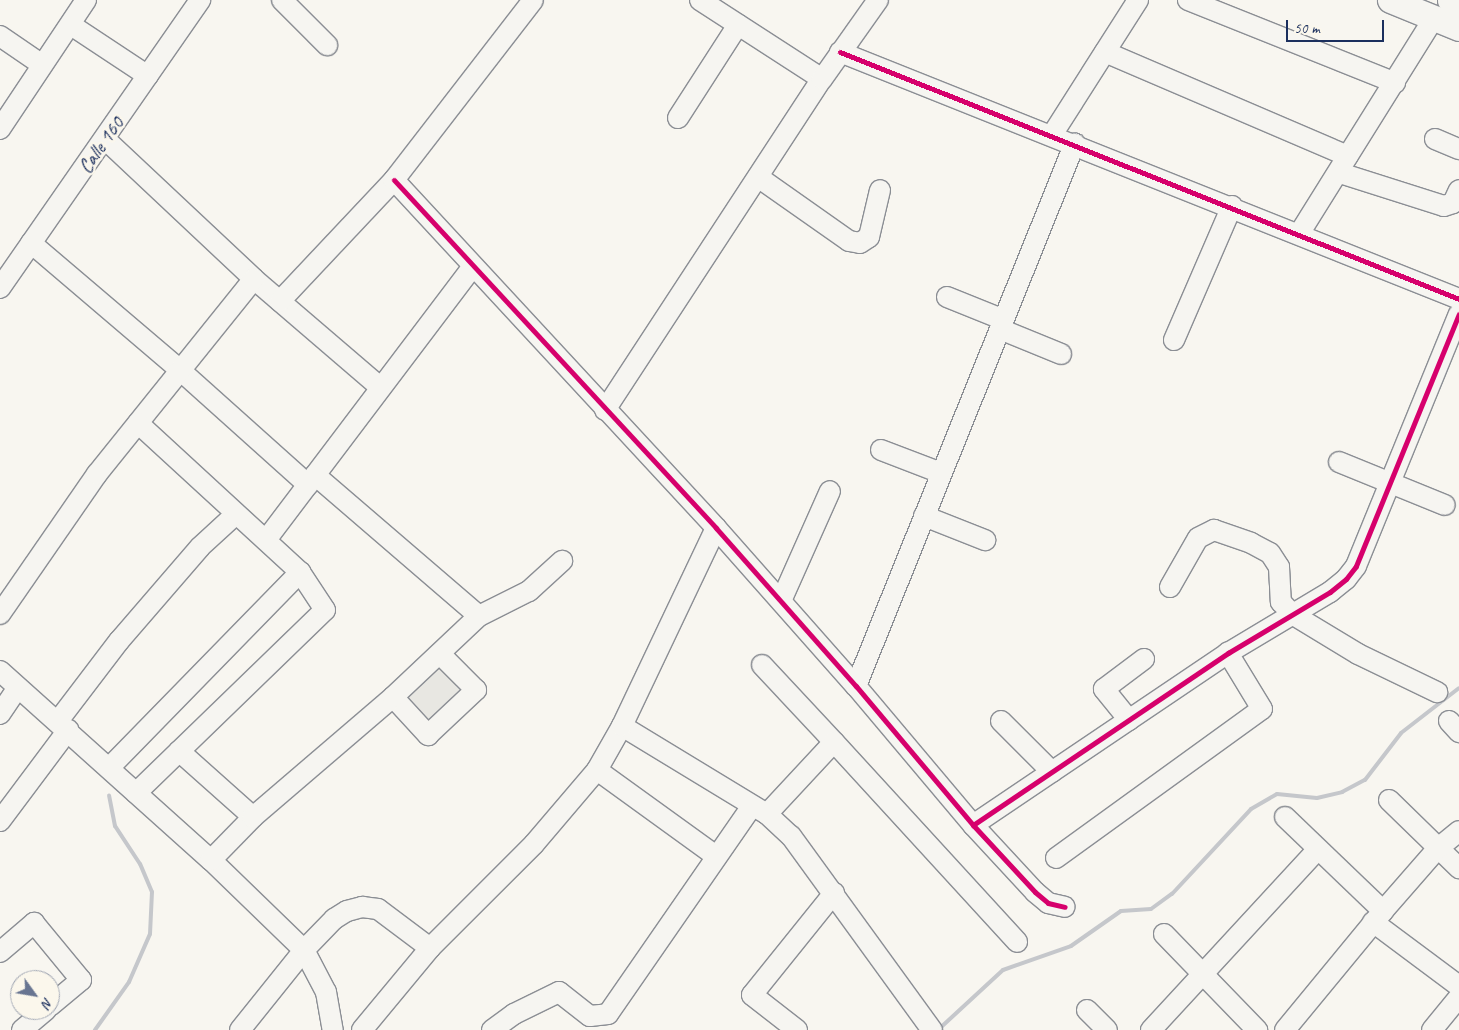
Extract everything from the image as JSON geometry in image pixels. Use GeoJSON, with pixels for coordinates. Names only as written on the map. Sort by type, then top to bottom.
{"type":"FeatureCollection","features":[{"type":"Feature","properties":{"kind":"main road"},"geometry":{"type":"LineString","coordinates":[[1390,0],[1452,5],[1459,28]]}},
{"type":"Feature","properties":{"kind":"street"},"geometry":{"type":"LineString","coordinates":[[0,129],[41,64],[71,25],[86,0]]}},
{"type":"Feature","properties":{"kind":"street","name":"Calle 160"},"geometry":{"type":"LineString","coordinates":[[0,288],[200,0]]}},
{"type":"Feature","properties":{"kind":"street"},"geometry":{"type":"LineString","coordinates":[[282,0],[327,45]]}},
{"type":"Feature","properties":{"kind":"street"},"geometry":{"type":"LineString","coordinates":[[280,301],[394,180],[533,0]]}},
{"type":"Feature","properties":{"kind":"street"},"geometry":{"type":"LineString","coordinates":[[700,0],[822,79]]}},
{"type":"Feature","properties":{"kind":"street"},"geometry":{"type":"LineString","coordinates":[[605,410],[822,79],[878,0]]}},
{"type":"Feature","properties":{"kind":"street"},"geometry":{"type":"LineString","coordinates":[[1052,134],[1138,0]]}},
{"type":"Feature","properties":{"kind":"street"},"geometry":{"type":"LineString","coordinates":[[1188,0],[1395,83]]}},
{"type":"Feature","properties":{"kind":"street"},"geometry":{"type":"LineString","coordinates":[[1299,234],[1395,83],[1452,5]]}},
{"type":"Feature","properties":{"kind":"street"},"geometry":{"type":"LineString","coordinates":[[71,25],[148,76]]}},
{"type":"Feature","properties":{"kind":"street"},"geometry":{"type":"LineString","coordinates":[[678,118],[738,25]]}},
{"type":"Feature","properties":{"kind":"street"},"geometry":{"type":"LineString","coordinates":[[0,36],[41,64]]}},
{"type":"Feature","properties":{"kind":"street"},"geometry":{"type":"LineString","coordinates":[[840,52],[1075,143],[1459,299]]}},
{"type":"Feature","properties":{"kind":"street"},"geometry":{"type":"LineString","coordinates":[[1105,52],[1344,164],[1444,206],[1453,203],[1459,190]]}},
{"type":"Feature","properties":{"kind":"street"},"geometry":{"type":"LineString","coordinates":[[104,139],[254,279],[380,387]]}},
{"type":"Feature","properties":{"kind":"street"},"geometry":{"type":"LineString","coordinates":[[1435,139],[1459,149]]}},
{"type":"Feature","properties":{"kind":"street"},"geometry":{"type":"LineString","coordinates":[[856,686],[1075,143]]}},
{"type":"Feature","properties":{"kind":"street"},"geometry":{"type":"LineString","coordinates":[[758,177],[849,241],[860,243],[869,237],[880,190]]}},
{"type":"Feature","properties":{"kind":"street"},"geometry":{"type":"LineString","coordinates":[[394,180],[472,268],[716,528],[856,686],[973,826],[1035,892],[1048,903],[1065,907]]}},
{"type":"Feature","properties":{"kind":"street"},"geometry":{"type":"LineString","coordinates":[[1174,340],[1232,206]]}},
{"type":"Feature","properties":{"kind":"street"},"geometry":{"type":"LineString","coordinates":[[31,244],[312,480],[479,616]]}},
{"type":"Feature","properties":{"kind":"street"},"geometry":{"type":"LineString","coordinates":[[266,540],[472,268]]}},
{"type":"Feature","properties":{"kind":"street"},"geometry":{"type":"LineString","coordinates":[[0,614],[98,474],[254,279]]}},
{"type":"Feature","properties":{"kind":"street"},"geometry":{"type":"LineString","coordinates":[[946,297],[1061,354]]}},
{"type":"Feature","properties":{"kind":"street"},"geometry":{"type":"LineString","coordinates":[[973,826],[1228,653],[1330,592],[1356,566],[1459,314]]}},
{"type":"Feature","properties":{"kind":"street"},"geometry":{"type":"LineString","coordinates":[[136,793],[323,614],[324,604],[300,572],[138,423]]}},
{"type":"Feature","properties":{"kind":"street"},"geometry":{"type":"LineString","coordinates":[[881,450],[942,473]]}},
{"type":"Feature","properties":{"kind":"street"},"geometry":{"type":"LineString","coordinates":[[1339,462],[1445,505]]}},
{"type":"Feature","properties":{"kind":"street"},"geometry":{"type":"LineString","coordinates":[[781,601],[830,491]]}},
{"type":"Feature","properties":{"kind":"street"},"geometry":{"type":"LineString","coordinates":[[0,821],[118,641],[200,548],[236,514]]}},
{"type":"Feature","properties":{"kind":"street"},"geometry":{"type":"LineString","coordinates":[[924,516],[985,540]]}},
{"type":"Feature","properties":{"kind":"street"},"geometry":{"type":"LineString","coordinates":[[372,1027],[430,948],[540,838],[597,770],[622,726],[716,528]]}},
{"type":"Feature","properties":{"kind":"street"},"geometry":{"type":"LineString","coordinates":[[1170,587],[1198,538],[1214,530],[1251,543],[1270,553],[1280,567],[1281,602],[1292,614],[1358,654],[1437,692]]}},
{"type":"Feature","properties":{"kind":"street"},"geometry":{"type":"LineString","coordinates":[[211,860],[253,817],[393,697],[479,616],[529,591],[562,561]]}},
{"type":"Feature","properties":{"kind":"street"},"geometry":{"type":"LineString","coordinates":[[109,768],[300,572]]}},
{"type":"Feature","properties":{"kind":"street"},"geometry":{"type":"LineString","coordinates":[[1056,858],[1262,709],[1228,653]]}},
{"type":"Feature","properties":{"kind":"street"},"geometry":{"type":"LineString","coordinates":[[393,697],[428,735],[476,690],[440,654]]}},
{"type":"Feature","properties":{"kind":"street"},"geometry":{"type":"LineString","coordinates":[[1129,720],[1104,689],[1144,659]]}},
{"type":"Feature","properties":{"kind":"street"},"geometry":{"type":"LineString","coordinates":[[762,665],[1017,942]]}},
{"type":"Feature","properties":{"kind":"street"},"geometry":{"type":"LineString","coordinates":[[0,671],[211,860],[304,950],[319,973],[333,1030]]}},
{"type":"Feature","properties":{"kind":"street"},"geometry":{"type":"LineString","coordinates":[[0,714],[18,687]]}},
{"type":"Feature","properties":{"kind":"street"},"geometry":{"type":"LineString","coordinates":[[1001,721],[1052,772]]}},
{"type":"Feature","properties":{"kind":"street"},"geometry":{"type":"LineString","coordinates":[[622,726],[760,810],[791,836],[930,1027]]}},
{"type":"Feature","properties":{"kind":"street"},"geometry":{"type":"LineString","coordinates":[[492,1030],[514,1014],[559,992],[590,1016],[608,1014],[650,958],[716,856],[760,810],[834,742]]}},
{"type":"Feature","properties":{"kind":"street"},"geometry":{"type":"LineString","coordinates":[[179,751],[253,817]]}},
{"type":"Feature","properties":{"kind":"street"},"geometry":{"type":"LineString","coordinates":[[597,770],[716,856]]}},
{"type":"Feature","properties":{"kind":"street"},"geometry":{"type":"LineString","coordinates":[[1389,800],[1459,868]]}},
{"type":"Feature","properties":{"kind":"street"},"geometry":{"type":"LineString","coordinates":[[1284,817],[1318,849],[1378,917],[1459,986]]}},
{"type":"Feature","properties":{"kind":"street"},"geometry":{"type":"LineString","coordinates":[[1285,1030],[1378,917],[1438,849],[1459,830]]}},
{"type":"Feature","properties":{"kind":"street"},"geometry":{"type":"LineString","coordinates":[[1151,1030],[1318,849]]}},
{"type":"Feature","properties":{"kind":"street"},"geometry":{"type":"LineString","coordinates":[[797,1030],[752,995],[834,893]]}},
{"type":"Feature","properties":{"kind":"street"},"geometry":{"type":"LineString","coordinates":[[240,1030],[304,950],[334,919],[362,907],[378,909],[430,948]]}},
{"type":"Feature","properties":{"kind":"street"},"geometry":{"type":"LineString","coordinates":[[0,952],[34,923],[81,980],[60,998]]}},
{"type":"Feature","properties":{"kind":"street"},"geometry":{"type":"LineString","coordinates":[[1164,934],[1257,1030]]}},
{"type":"Feature","properties":{"kind":"street"},"geometry":{"type":"LineString","coordinates":[[1432,1030],[1459,998]]}},
{"type":"Feature","properties":{"kind":"street"},"geometry":{"type":"LineString","coordinates":[[1087,1010],[1107,1030]]}},
{"type":"Feature","properties":{"kind":"street"},"geometry":{"type":"LineString","coordinates":[[22,1030],[34,1020]]}},
{"type":"Feature","properties":{"kind":"shaded area"},"geometry":{"type":"Polygon","coordinates":[[[440,662],[468,689],[427,727],[401,696],[440,662]]]}},
{"type":"Feature","properties":{"kind":"waterway"},"geometry":{"type":"LineString","coordinates":[[939,1029],[1003,970],[1071,946],[1121,911],[1151,909],[1172,894],[1251,809],[1277,794],[1317,798],[1342,792],[1365,780],[1401,733],[1459,688]]}},
{"type":"Feature","properties":{"kind":"waterway"},"geometry":{"type":"LineString","coordinates":[[95,1030],[129,982],[150,934],[152,892],[140,864],[115,826],[109,796]]}},
{"type":"Feature","properties":{"kind":"cycle path"},"geometry":{"type":"LineString","coordinates":[[840,52],[1459,299]]}},
{"type":"Feature","properties":{"kind":"cycle path"},"geometry":{"type":"LineString","coordinates":[[394,180],[716,528],[856,686],[973,825],[1035,892],[1048,903],[1065,907]]}},
{"type":"Feature","properties":{"kind":"cycle path"},"geometry":{"type":"LineString","coordinates":[[973,825],[1228,653],[1330,592],[1346,579],[1356,566],[1459,314]]}}]}
